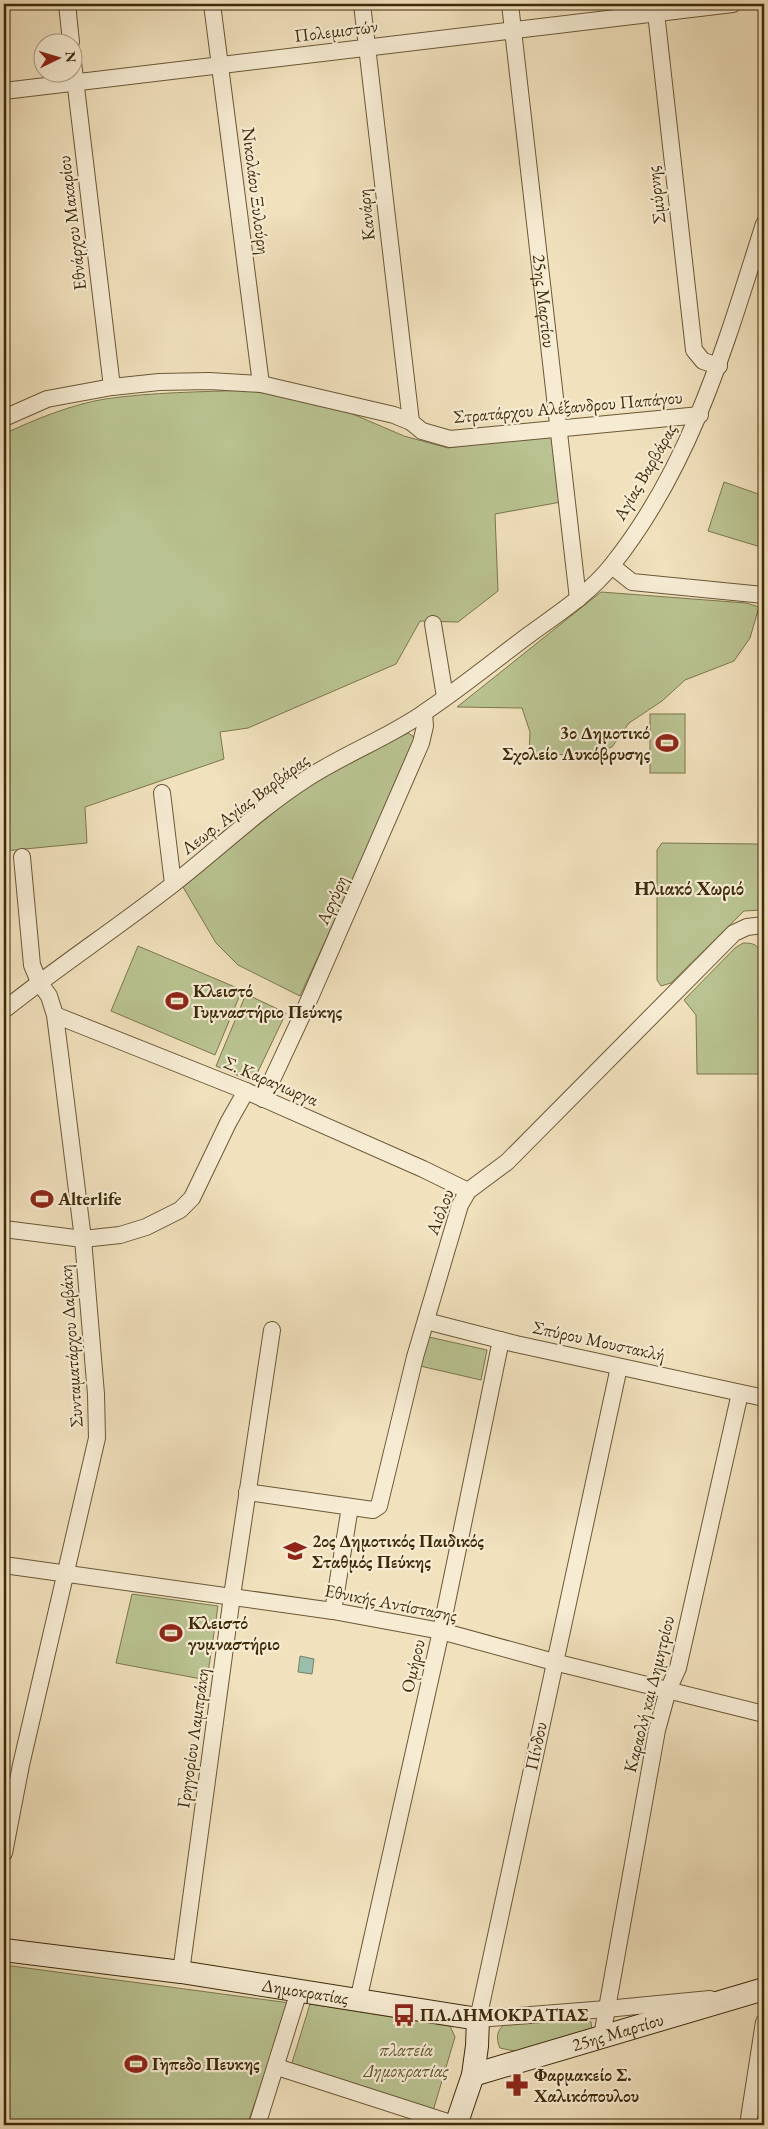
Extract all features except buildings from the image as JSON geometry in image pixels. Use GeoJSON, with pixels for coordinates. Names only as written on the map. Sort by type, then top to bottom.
{"type":"FeatureCollection","features":[{"type":"Feature","properties":{"kind":"street"},"geometry":{"type":"LineString","coordinates":[[67,4],[70,32]]}},
{"type":"Feature","properties":{"kind":"street","name":"Νικολάου Ξυλούρη"},"geometry":{"type":"LineString","coordinates":[[212,4],[261,384]]}},
{"type":"Feature","properties":{"kind":"street","name":"Κανάρη"},"geometry":{"type":"LineString","coordinates":[[362,4],[411,422]]}},
{"type":"Feature","properties":{"kind":"street","name":"25ης Μαρτίου"},"geometry":{"type":"LineString","coordinates":[[510,4],[578,599]]}},
{"type":"Feature","properties":{"kind":"street","name":"Πολεμιστών"},"geometry":{"type":"LineString","coordinates":[[4,91],[513,30],[655,9],[733,4]]}},
{"type":"Feature","properties":{"kind":"street","name":"Σμύρνης"},"geometry":{"type":"LineString","coordinates":[[655,9],[694,350],[703,361],[719,366]]}},
{"type":"Feature","properties":{"kind":"street","name":"Εθνάρχου Μακαρίου"},"geometry":{"type":"LineString","coordinates":[[76,83],[112,387]]}},
{"type":"Feature","properties":{"kind":"street","name":"Αγίας Βαρβάρας"},"geometry":{"type":"LineString","coordinates":[[612,566],[653,506],[679,460],[700,415],[719,366],[764,224]]}},
{"type":"Feature","properties":{"kind":"street","name":"Στρατάρχου Αλέξανδρου Παπάγου"},"geometry":{"type":"LineString","coordinates":[[4,418],[47,399],[112,387],[159,382],[209,381],[261,384],[394,415],[411,422],[422,431],[450,439],[700,415]]}},
{"type":"Feature","properties":{"kind":"street"},"geometry":{"type":"LineString","coordinates":[[612,566],[632,582],[764,595]]}},
{"type":"Feature","properties":{"kind":"street","name":"Λεωφ. Αγίας Βαρβάρας"},"geometry":{"type":"LineString","coordinates":[[4,1010],[39,982],[173,884],[238,830],[306,778],[424,713],[578,599],[612,566]]}},
{"type":"Feature","properties":{"kind":"street"},"geometry":{"type":"LineString","coordinates":[[433,624],[445,697]]}},
{"type":"Feature","properties":{"kind":"street","name":"Αργύρη"},"geometry":{"type":"LineString","coordinates":[[263,1099],[306,1009],[421,743],[425,726],[424,713]]}},
{"type":"Feature","properties":{"kind":"street"},"geometry":{"type":"LineString","coordinates":[[162,793],[173,884]]}},
{"type":"Feature","properties":{"kind":"street","name":"Συνταματάρχου Δαβάκη"},"geometry":{"type":"LineString","coordinates":[[4,1852],[21,1765],[97,1438],[96,1394],[83,1239],[55,1015],[49,996],[39,982],[32,965],[22,856]]}},
{"type":"Feature","properties":{"kind":"street","name":"Αιόλου"},"geometry":{"type":"LineString","coordinates":[[247,1492],[350,1508],[373,1510],[379,1506],[382,1500],[415,1357],[460,1205],[468,1191],[507,1162],[734,933],[747,927],[764,925]]}},
{"type":"Feature","properties":{"kind":"street","name":"Σ. Καραγιωργα"},"geometry":{"type":"LineString","coordinates":[[55,1015],[246,1091],[423,1169],[468,1191]]}},
{"type":"Feature","properties":{"kind":"street"},"geometry":{"type":"LineString","coordinates":[[4,1229],[83,1239],[120,1235],[146,1227],[180,1210],[192,1198],[228,1122],[246,1091]]}},
{"type":"Feature","properties":{"kind":"street","name":"Σπύρου Μουστακλή"},"geometry":{"type":"LineString","coordinates":[[426,1321],[619,1367],[764,1398]]}},
{"type":"Feature","properties":{"kind":"street","name":"Γρηγορίου Λαμπράκη"},"geometry":{"type":"LineString","coordinates":[[181,1972],[232,1596],[272,1330]]}},
{"type":"Feature","properties":{"kind":"street","name":"Ομήρου"},"geometry":{"type":"LineString","coordinates":[[358,2000],[441,1631],[502,1340]]}},
{"type":"Feature","properties":{"kind":"street","name":"Πίνδου"},"geometry":{"type":"LineString","coordinates":[[456,2125],[473,2075],[478,2018],[619,1367]]}},
{"type":"Feature","properties":{"kind":"street","name":"Καραολή και Δημητρίου"},"geometry":{"type":"LineString","coordinates":[[602,2036],[657,1730],[668,1690],[678,1668],[740,1393]]}},
{"type":"Feature","properties":{"kind":"street"},"geometry":{"type":"LineString","coordinates":[[332,1611],[350,1508]]}},
{"type":"Feature","properties":{"kind":"street","name":"Εθνικής Αντίστασης"},"geometry":{"type":"LineString","coordinates":[[4,1564],[332,1611],[441,1631],[554,1662],[764,1714]]}},
{"type":"Feature","properties":{"kind":"street","name":"Δημοκρατίας"},"geometry":{"type":"LineString","coordinates":[[4,1950],[181,1972],[299,1992],[478,2018],[735,1997]]}},
{"type":"Feature","properties":{"kind":"street","name":"25ης Μαρτίου"},"geometry":{"type":"LineString","coordinates":[[473,2075],[764,1989]]}},
{"type":"Feature","properties":{"kind":"street"},"geometry":{"type":"LineString","coordinates":[[257,2125],[299,1992]]}},
{"type":"Feature","properties":{"kind":"street"},"geometry":{"type":"LineString","coordinates":[[748,2125],[764,2022]]}},
{"type":"Feature","properties":{"kind":"street"},"geometry":{"type":"LineString","coordinates":[[277,2066],[456,2125]]}},
{"type":"Feature","properties":{"kind":"green space"},"geometry":{"type":"Polygon","coordinates":[[[250,390],[341,409],[404,436],[448,448],[555,434],[561,502],[495,514],[498,591],[458,622],[420,621],[396,664],[248,728],[220,732],[224,759],[85,807],[87,843],[4,851],[4,434],[53,413],[105,399],[159,394],[250,390]]]}},
{"type":"Feature","properties":{"kind":"green space"},"geometry":{"type":"Polygon","coordinates":[[[724,482],[764,496],[764,548],[708,531],[724,482]]]}},
{"type":"Feature","properties":{"kind":"green space"},"geometry":{"type":"Polygon","coordinates":[[[601,592],[746,603],[759,607],[750,638],[734,661],[685,680],[662,701],[629,723],[612,747],[589,755],[529,754],[530,732],[522,708],[457,707],[601,592]]]}},
{"type":"Feature","properties":{"kind":"green space","name":"3ο Δημοτικό Σχολείο Λυκόβρυσης"},"geometry":{"type":"Polygon","coordinates":[[[650,714],[685,714],[685,773],[650,773],[650,714]]]}},
{"type":"Feature","properties":{"kind":"green space"},"geometry":{"type":"Polygon","coordinates":[[[408,733],[413,736],[415,745],[300,996],[238,965],[216,943],[183,887],[309,783],[408,733]]]}},
{"type":"Feature","properties":{"kind":"green space"},"geometry":{"type":"Polygon","coordinates":[[[662,843],[757,844],[760,846],[762,910],[744,911],[671,983],[661,986],[657,980],[657,850],[662,843]]]}},
{"type":"Feature","properties":{"kind":"green space"},"geometry":{"type":"Polygon","coordinates":[[[743,943],[755,945],[759,948],[762,955],[762,1074],[697,1074],[696,1015],[684,1000],[735,948],[743,943]]]}},
{"type":"Feature","properties":{"kind":"green space","name":"Κλειστό Γυμναστήριο Πεύκης"},"geometry":{"type":"Polygon","coordinates":[[[138,946],[242,990],[215,1055],[111,1011],[138,946]]]}},
{"type":"Feature","properties":{"kind":"green space"},"geometry":{"type":"Polygon","coordinates":[[[246,994],[286,1013],[253,1082],[216,1066],[246,994]]]}},
{"type":"Feature","properties":{"kind":"green space"},"geometry":{"type":"Polygon","coordinates":[[[429,1337],[487,1350],[481,1380],[420,1366],[429,1337]]]}},
{"type":"Feature","properties":{"kind":"green space","name":"Κλειστό γυμναστήριο"},"geometry":{"type":"Polygon","coordinates":[[[132,1594],[218,1606],[207,1680],[116,1663],[132,1594]]]}},
{"type":"Feature","properties":{"kind":"green space","name":"Γηπεδο Πευκης"},"geometry":{"type":"Polygon","coordinates":[[[4,1965],[290,2003],[247,2125],[4,2125],[4,1965]]]}},
{"type":"Feature","properties":{"kind":"green space","name":"πλατεία Δημοκρατίας"},"geometry":{"type":"Polygon","coordinates":[[[310,2004],[450,2026],[455,2037],[433,2111],[291,2066],[310,2004]]]}},
{"type":"Feature","properties":{"kind":"green space"},"geometry":{"type":"Polygon","coordinates":[[[583,2018],[591,2022],[592,2030],[519,2052],[500,2048],[498,2043],[499,2031],[503,2025],[511,2020],[583,2018]]]}},
{"type":"Feature","properties":{"kind":"shaded area"},"geometry":{"type":"Polygon","coordinates":[[[300,1656],[314,1659],[312,1674],[298,1672],[300,1656]]]}},
{"type":"Feature","properties":{"kind":"place","name":"3ο Δημοτικό Σχολείο Λυκόβρυσης"},"geometry":{"type":"Point","coordinates":[667,743]}},
{"type":"Feature","properties":{"kind":"place","name":"Κλειστό Γυμναστήριο Πεύκης"},"geometry":{"type":"Point","coordinates":[177,1001]}},
{"type":"Feature","properties":{"kind":"place","name":"Alterlife"},"geometry":{"type":"Point","coordinates":[42,1199]}},
{"type":"Feature","properties":{"kind":"place","name":"2ος Δημοτικός Παιδικός Σταθμός Πεύκης"},"geometry":{"type":"Point","coordinates":[295,1551]}},
{"type":"Feature","properties":{"kind":"place","name":"Κλειστό γυμναστήριο"},"geometry":{"type":"Point","coordinates":[171,1633]}},
{"type":"Feature","properties":{"kind":"place","name":"ΠΛ.ΔΗΜΟΚΡΑΤΙΑΣ"},"geometry":{"type":"Point","coordinates":[404,2015]}},
{"type":"Feature","properties":{"kind":"place","name":"Γηπεδο Πευκης"},"geometry":{"type":"Point","coordinates":[136,2064]}},
{"type":"Feature","properties":{"kind":"place","name":"Φαρμακείο Σ. Χαλικόπουλου"},"geometry":{"type":"Point","coordinates":[517,2085]}},
{"type":"Feature","properties":{"kind":"district","name":"Ηλιακό Χωριό"},"geometry":{"type":"Point","coordinates":[689,888]}}]}
